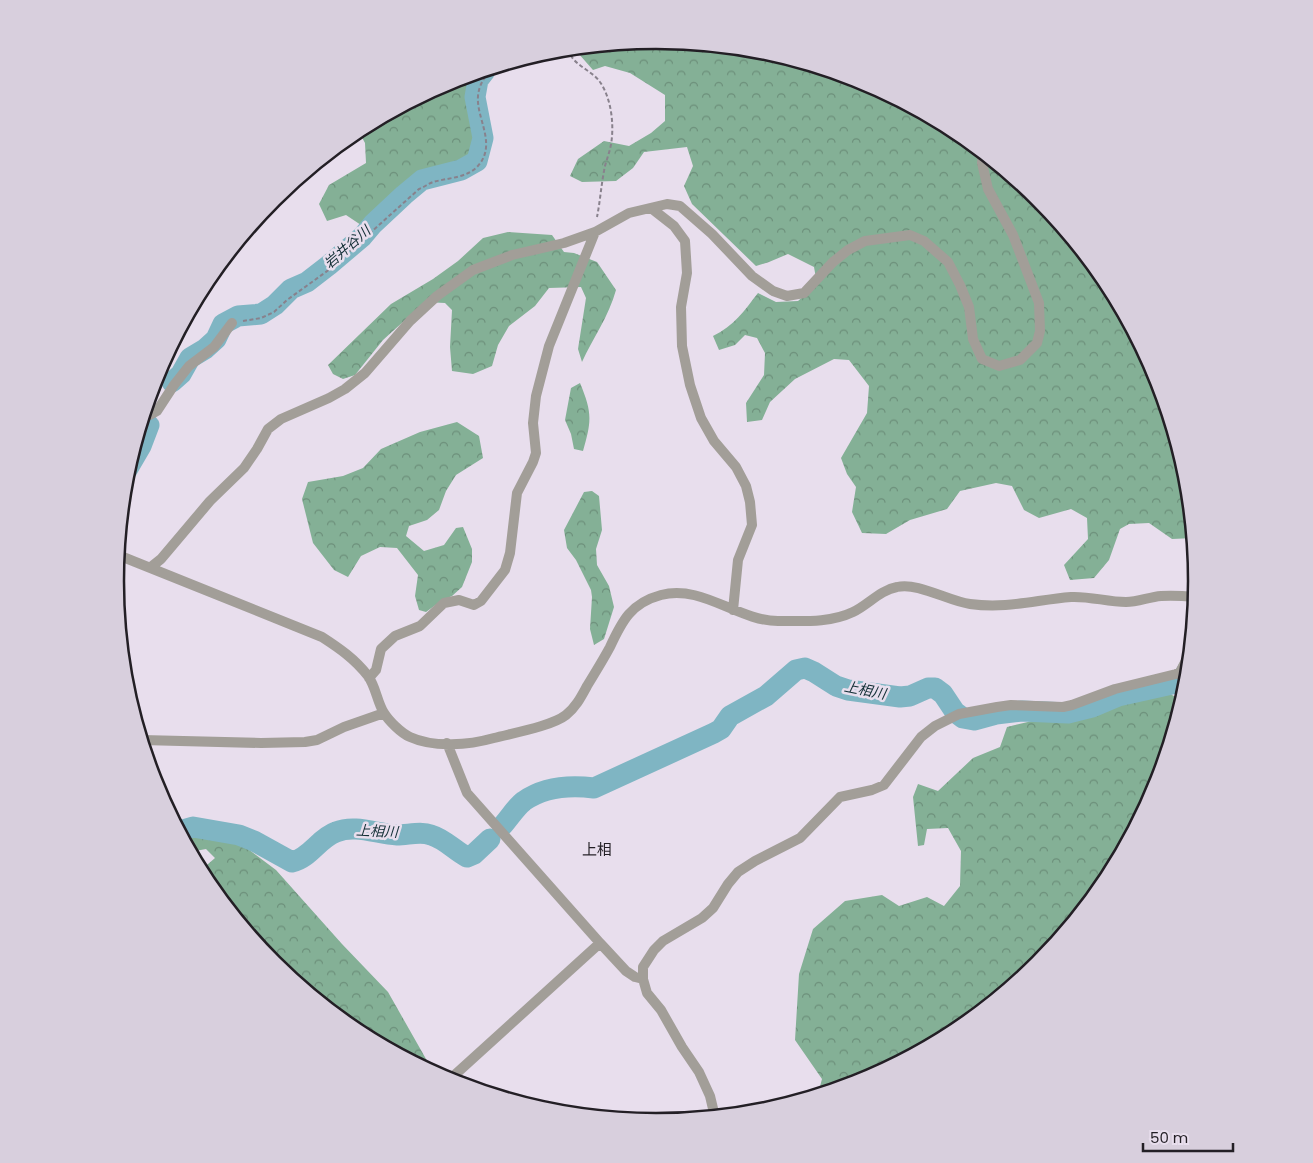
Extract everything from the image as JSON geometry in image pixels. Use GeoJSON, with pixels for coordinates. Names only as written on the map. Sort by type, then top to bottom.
{"type":"FeatureCollection","features":[{"type":"Feature","properties":{"kind":"street"},"geometry":{"type":"LineString","coordinates":[[151,568],[210,501],[244,468],[268,429],[281,419],[329,398],[365,373],[410,321],[437,296],[473,270],[512,255],[564,243],[595,232],[623,216],[667,204],[680,206],[712,234],[752,276],[773,291],[787,296],[804,293],[833,262],[848,250],[865,241],[910,235],[924,241],[948,262],[960,285],[969,307],[973,339],[982,359],[998,366],[1020,360],[1037,343],[1040,331],[1039,303],[1013,235],[988,189],[982,160]]}},
{"type":"Feature","properties":{"kind":"street"},"geometry":{"type":"LineString","coordinates":[[651,208],[674,226],[685,240],[687,273],[681,308],[682,346],[690,385],[701,418],[714,441],[736,467],[746,486],[750,502],[752,525],[738,560],[733,610]]}},
{"type":"Feature","properties":{"kind":"street"},"geometry":{"type":"LineString","coordinates":[[369,678],[376,670],[381,648],[395,636],[420,626],[444,603],[459,600],[474,605],[481,601],[505,570],[510,553],[516,493],[536,453],[533,423],[536,396],[549,346],[595,232]]}},
{"type":"Feature","properties":{"kind":"street"},"geometry":{"type":"LineString","coordinates":[[151,415],[157,411],[189,366],[214,347],[232,323]]}},
{"type":"Feature","properties":{"kind":"street"},"geometry":{"type":"LineString","coordinates":[[125,558],[322,637],[349,655],[369,678],[384,713],[407,736],[424,742],[470,744],[552,722],[565,716],[578,703],[628,614],[642,602],[662,595],[680,593],[700,597],[758,619],[774,621],[836,618],[854,612],[885,591],[898,586],[917,588],[968,604],[992,606],[1016,605],[1085,596],[1127,602],[1162,596],[1189,597]]}},
{"type":"Feature","properties":{"kind":"street"},"geometry":{"type":"LineString","coordinates":[[714,1111],[710,1096],[699,1072],[661,1010],[647,993],[643,979],[644,967],[654,950],[664,941],[702,918],[714,908],[728,884],[738,872],[800,838],[840,797],[872,790],[884,785],[921,738],[935,726],[957,715],[1011,705],[1072,706],[1115,689],[1176,674],[1182,668]]}},
{"type":"Feature","properties":{"kind":"street"},"geometry":{"type":"LineString","coordinates":[[148,740],[261,743],[305,742],[317,740],[344,727],[384,713]]}},
{"type":"Feature","properties":{"kind":"street"},"geometry":{"type":"LineString","coordinates":[[446,743],[467,793],[626,971],[635,977],[643,979]]}},
{"type":"Feature","properties":{"kind":"street"},"geometry":{"type":"LineString","coordinates":[[455,1075],[600,943]]}},
{"type":"Feature","properties":{"kind":"path"},"geometry":{"type":"LineString","coordinates":[[572,56],[583,69],[599,80],[608,98],[612,127],[595,232]]}},
{"type":"Feature","properties":{"kind":"path"},"geometry":{"type":"LineString","coordinates":[[232,323],[261,318],[274,312],[287,300],[330,269],[419,189],[432,183],[465,174],[476,167],[484,154],[486,134],[478,99],[480,84],[485,77]]}},
{"type":"Feature","properties":{"kind":"green space"},"geometry":{"type":"Polygon","coordinates":[[[656,49],[726,53],[760,59],[828,77],[860,89],[923,120],[981,159],[1008,181],[1057,230],[1079,257],[1118,315],[1149,378],[1161,410],[1179,478],[1187,538],[1172,539],[1149,523],[1129,524],[1120,529],[1109,560],[1094,578],[1070,580],[1064,565],[1088,539],[1087,518],[1071,509],[1039,518],[1024,510],[1012,486],[996,483],[960,491],[947,509],[910,520],[886,534],[862,533],[852,512],[856,487],[847,474],[841,458],[867,413],[869,386],[849,360],[834,359],[795,379],[770,402],[762,420],[747,422],[746,403],[764,375],[765,353],[757,338],[745,335],[735,345],[719,350],[713,336],[733,323],[758,293],[776,302],[798,301],[817,284],[814,267],[788,254],[756,266],[692,204],[684,186],[693,166],[687,147],[644,152],[633,168],[616,181],[582,182],[570,176],[578,159],[604,141],[629,146],[651,133],[665,121],[665,95],[630,73],[605,66],[593,70],[579,54],[656,49]]]}},
{"type":"Feature","properties":{"kind":"green space"},"geometry":{"type":"Polygon","coordinates":[[[472,82],[467,92],[476,129],[471,157],[455,168],[418,177],[361,225],[346,215],[327,221],[319,204],[329,185],[366,163],[365,143],[362,138],[390,120],[453,89],[472,82]]]}},
{"type":"Feature","properties":{"kind":"green space"},"geometry":{"type":"Polygon","coordinates":[[[508,232],[552,235],[564,252],[574,253],[597,262],[616,290],[605,318],[582,362],[578,349],[586,298],[581,287],[549,288],[535,306],[509,326],[498,345],[492,366],[473,374],[452,371],[450,347],[452,310],[445,303],[425,302],[383,340],[355,375],[343,379],[333,374],[328,365],[391,304],[433,279],[458,261],[483,238],[508,232]]]}},
{"type":"Feature","properties":{"kind":"green space"},"geometry":{"type":"Polygon","coordinates":[[[580,383],[589,409],[588,431],[583,451],[574,449],[571,434],[565,420],[571,388],[580,383]]]}},
{"type":"Feature","properties":{"kind":"green space"},"geometry":{"type":"Polygon","coordinates":[[[457,422],[479,436],[483,458],[456,475],[446,491],[439,510],[427,520],[409,526],[406,536],[424,551],[444,545],[456,528],[463,527],[472,549],[472,562],[462,587],[452,596],[441,601],[426,612],[419,610],[415,596],[418,575],[397,548],[380,547],[361,556],[348,577],[334,570],[313,543],[302,499],[308,482],[343,476],[363,468],[381,449],[420,432],[457,422]]]}},
{"type":"Feature","properties":{"kind":"green space"},"geometry":{"type":"Polygon","coordinates":[[[592,491],[599,496],[602,530],[596,549],[597,565],[609,586],[614,607],[604,639],[594,645],[590,629],[591,590],[576,560],[567,548],[564,530],[584,492],[592,491]]]}},
{"type":"Feature","properties":{"kind":"green space"},"geometry":{"type":"Polygon","coordinates":[[[1164,691],[1176,697],[1161,753],[1149,785],[1118,848],[1079,906],[1033,958],[981,1004],[923,1043],[860,1074],[819,1089],[822,1079],[795,1040],[799,974],[813,929],[845,901],[882,895],[899,906],[927,897],[944,906],[960,886],[961,851],[948,828],[927,829],[924,845],[918,846],[913,797],[918,784],[938,791],[973,758],[1000,747],[1007,727],[1032,721],[1076,719],[1122,701],[1164,691]]]}},
{"type":"Feature","properties":{"kind":"green space"},"geometry":{"type":"Polygon","coordinates":[[[191,833],[216,836],[248,849],[276,870],[388,992],[428,1062],[390,1043],[332,1004],[305,982],[256,933],[234,906],[206,865],[215,858],[206,849],[197,851],[188,834],[191,833]]]}},
{"type":"Feature","properties":{"kind":"waterway","name":"岩井谷川"},"geometry":{"type":"LineString","coordinates":[[172,382],[181,374],[190,358],[205,349],[216,339],[223,324],[238,316],[261,314],[275,305],[291,289],[307,282],[362,237],[373,224],[422,180],[461,170],[477,161],[483,138],[475,97],[478,79]]}},
{"type":"Feature","properties":{"kind":"waterway","name":"岩井谷川"},"geometry":{"type":"LineString","coordinates":[[143,441],[149,425]]}},
{"type":"Feature","properties":{"kind":"waterway","name":"上相川"},"geometry":{"type":"LineString","coordinates":[[503,825],[521,803],[532,796],[558,788],[594,788],[714,733],[721,729],[730,716],[766,696],[796,670],[805,668],[836,686],[848,690],[900,697],[910,696],[928,688],[935,688],[943,694],[955,712],[963,718],[974,720],[996,714],[1022,711],[1068,713],[1092,707],[1118,696],[1179,682]]}},
{"type":"Feature","properties":{"kind":"waterway","name":"上相川"},"geometry":{"type":"LineString","coordinates":[[185,829],[193,827],[239,835],[292,862],[304,856],[330,835],[351,829],[397,835],[427,834],[441,839],[467,857],[474,854],[490,839]]}},
{"type":"Feature","properties":{"kind":"district","name":"上相"},"geometry":{"type":"Point","coordinates":[597,850]}}]}
